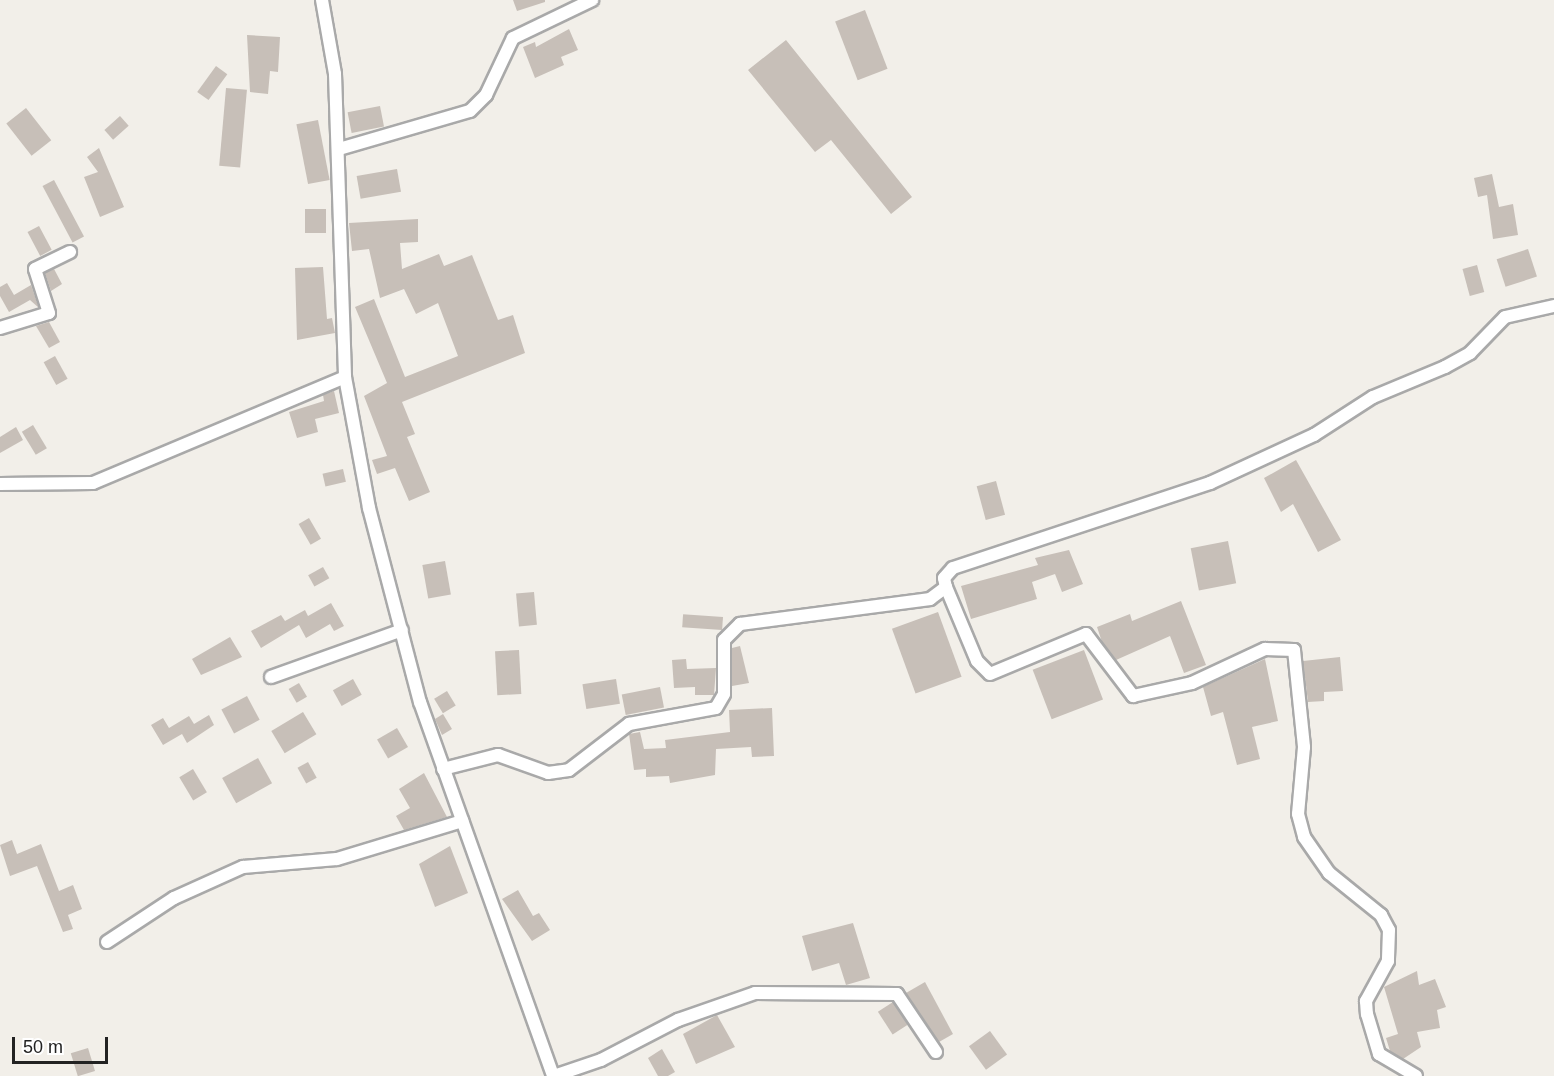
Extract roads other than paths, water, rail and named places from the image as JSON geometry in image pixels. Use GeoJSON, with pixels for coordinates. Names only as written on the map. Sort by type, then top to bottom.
{"type":"FeatureCollection","features":[{"type":"Feature","properties":{"kind":"street"},"geometry":{"type":"LineString","coordinates":[[322,0],[335,74],[345,376],[369,508],[402,630],[444,769],[553,1076],[616,1053],[678,1020],[755,993],[897,994],[936,1052]]}},
{"type":"Feature","properties":{"kind":"street"},"geometry":{"type":"LineString","coordinates":[[339,149],[470,111],[486,95],[513,38],[592,0]]}},
{"type":"Feature","properties":{"kind":"street"},"geometry":{"type":"LineString","coordinates":[[0,328],[49,313],[35,269],[70,252]]}},
{"type":"Feature","properties":{"kind":"street"},"geometry":{"type":"LineString","coordinates":[[1416,1076],[1379,1054],[1367,1014],[1366,1001],[1388,961],[1389,930],[1381,915],[1329,873],[1304,837],[1298,814],[1304,747],[1294,650],[1265,649],[1192,683],[1133,696],[1086,634],[990,674],[977,661],[944,578],[953,568],[1209,483],[1314,435],[1373,397],[1470,353],[1505,317],[1554,306]]}},
{"type":"Feature","properties":{"kind":"street"},"geometry":{"type":"LineString","coordinates":[[0,483],[99,482],[345,376]]}},
{"type":"Feature","properties":{"kind":"street"},"geometry":{"type":"LineString","coordinates":[[444,769],[498,755],[548,773],[569,770],[629,724],[716,708],[724,694],[724,640],[740,624],[907,605],[946,587]]}},
{"type":"Feature","properties":{"kind":"street"},"geometry":{"type":"LineString","coordinates":[[271,677],[402,630]]}},
{"type":"Feature","properties":{"kind":"street"},"geometry":{"type":"LineString","coordinates":[[107,942],[174,898],[243,867],[337,859],[462,821]]}}]}
